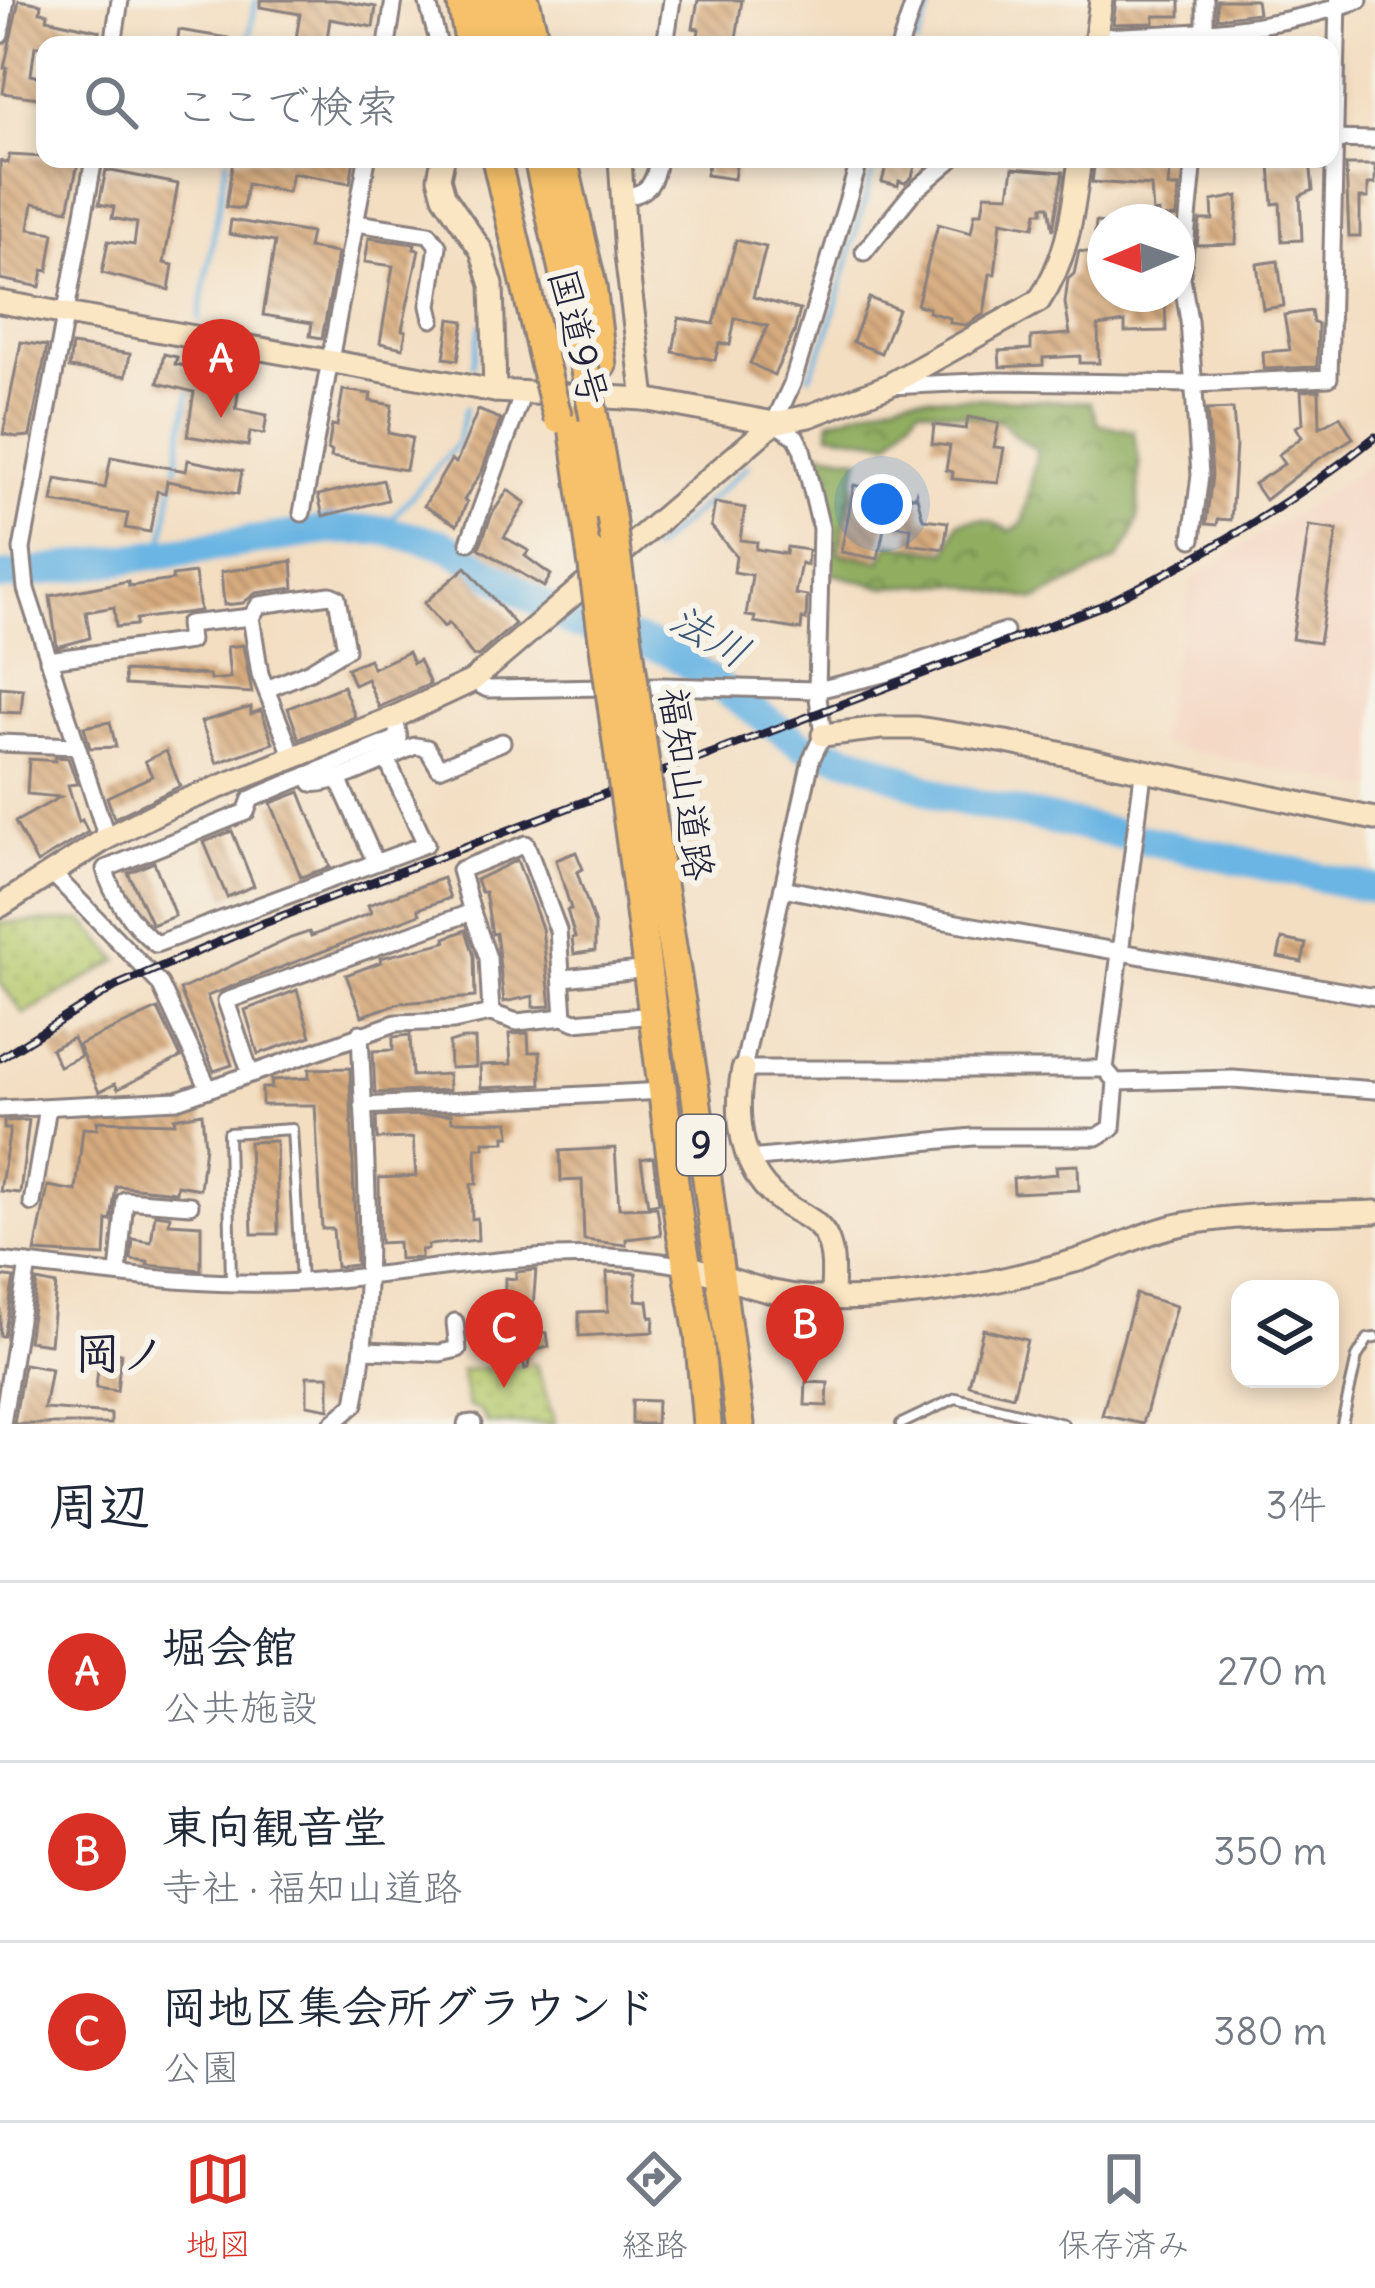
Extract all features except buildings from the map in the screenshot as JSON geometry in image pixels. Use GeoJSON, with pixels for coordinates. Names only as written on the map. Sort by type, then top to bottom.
{"type":"FeatureCollection","features":[{"type":"Feature","properties":{"kind":"highway"},"geometry":{"type":"LineString","coordinates":[[460,0],[468,36]]}},
{"type":"Feature","properties":{"kind":"highway"},"geometry":{"type":"LineString","coordinates":[[480,0],[488,36]]}},
{"type":"Feature","properties":{"kind":"highway"},"geometry":{"type":"LineString","coordinates":[[503,0],[511,36]]}},
{"type":"Feature","properties":{"kind":"highway"},"geometry":{"type":"LineString","coordinates":[[525,0],[534,36]]}},
{"type":"Feature","properties":{"kind":"highway","name":"国道9号"},"geometry":{"type":"LineString","coordinates":[[499,168],[573,364],[584,418],[606,484]]}},
{"type":"Feature","properties":{"kind":"highway","name":"9"},"geometry":{"type":"LineString","coordinates":[[519,168],[573,364]]}},
{"type":"Feature","properties":{"kind":"highway","name":"9"},"geometry":{"type":"LineString","coordinates":[[540,168],[573,364]]}},
{"type":"Feature","properties":{"kind":"highway","name":"国道9号"},"geometry":{"type":"LineString","coordinates":[[564,168],[592,286],[573,364],[584,418],[589,542]]}},
{"type":"Feature","properties":{"kind":"highway","name":"福知山道路"},"geometry":{"type":"LineString","coordinates":[[606,484],[647,870],[649,969],[707,1424]]}},
{"type":"Feature","properties":{"kind":"highway","name":"福知山道路"},"geometry":{"type":"LineString","coordinates":[[589,542],[719,1274],[740,1424]]}},
{"type":"Feature","properties":{"kind":"street"},"geometry":{"type":"LineString","coordinates":[[1,24],[6,0]]}},
{"type":"Feature","properties":{"kind":"street"},"geometry":{"type":"LineString","coordinates":[[114,36],[120,0]]}},
{"type":"Feature","properties":{"kind":"street"},"geometry":{"type":"LineString","coordinates":[[388,36],[394,0]]}},
{"type":"Feature","properties":{"kind":"street"},"geometry":{"type":"LineString","coordinates":[[427,0],[437,36]]}},
{"type":"Feature","properties":{"kind":"street"},"geometry":{"type":"LineString","coordinates":[[666,36],[672,0]]}},
{"type":"Feature","properties":{"kind":"street"},"geometry":{"type":"LineString","coordinates":[[903,36],[915,0]]}},
{"type":"Feature","properties":{"kind":"street"},"geometry":{"type":"LineString","coordinates":[[1097,36],[1101,0]]}},
{"type":"Feature","properties":{"kind":"street"},"geometry":{"type":"LineString","coordinates":[[1205,0],[1205,36]]}},
{"type":"Feature","properties":{"kind":"street"},"geometry":{"type":"LineString","coordinates":[[1220,36],[1359,0]]}},
{"type":"Feature","properties":{"kind":"street"},"geometry":{"type":"LineString","coordinates":[[1337,36],[1338,4]]}},
{"type":"Feature","properties":{"kind":"street"},"geometry":{"type":"LineString","coordinates":[[1339,140],[1375,140]]}},
{"type":"Feature","properties":{"kind":"street"},"geometry":{"type":"LineString","coordinates":[[92,168],[23,560],[26,590],[106,838]]}},
{"type":"Feature","properties":{"kind":"street"},"geometry":{"type":"LineString","coordinates":[[302,513],[365,168]]}},
{"type":"Feature","properties":{"kind":"street"},"geometry":{"type":"LineString","coordinates":[[442,168],[444,196],[474,238],[492,285],[495,391]]}},
{"type":"Feature","properties":{"kind":"street"},"geometry":{"type":"LineString","coordinates":[[621,168],[626,255],[644,399]]}},
{"type":"Feature","properties":{"kind":"street"},"geometry":{"type":"LineString","coordinates":[[624,196],[646,190],[655,181],[657,168]]}},
{"type":"Feature","properties":{"kind":"street"},"geometry":{"type":"LineString","coordinates":[[0,906],[106,838],[170,807],[472,681],[774,423],[792,384],[857,168]]}},
{"type":"Feature","properties":{"kind":"street"},"geometry":{"type":"LineString","coordinates":[[864,252],[912,193],[941,168]]}},
{"type":"Feature","properties":{"kind":"street"},"geometry":{"type":"LineString","coordinates":[[0,302],[495,391],[644,399],[774,423],[809,416],[887,386],[1039,301],[1069,244],[1079,168]]}},
{"type":"Feature","properties":{"kind":"street"},"geometry":{"type":"LineString","coordinates":[[1192,539],[1200,475],[1182,278],[1193,168]]}},
{"type":"Feature","properties":{"kind":"street"},"geometry":{"type":"LineString","coordinates":[[887,386],[1329,378],[1333,168]]}},
{"type":"Feature","properties":{"kind":"street"},"geometry":{"type":"LineString","coordinates":[[356,223],[429,234],[438,246],[429,306],[432,319]]}},
{"type":"Feature","properties":{"kind":"street"},"geometry":{"type":"LineString","coordinates":[[469,542],[523,394]]}},
{"type":"Feature","properties":{"kind":"street"},"geometry":{"type":"LineString","coordinates":[[774,423],[796,437],[802,449],[821,528],[817,690],[821,738],[811,760],[736,1102],[739,1131],[760,1182],[817,1225],[828,1239],[832,1298]]}},
{"type":"Feature","properties":{"kind":"street"},"geometry":{"type":"LineString","coordinates":[[266,689],[346,649],[337,598],[260,604],[251,617],[260,674],[293,757]]}},
{"type":"Feature","properties":{"kind":"street"},"geometry":{"type":"LineString","coordinates":[[48,660],[190,641],[188,624],[251,617]]}},
{"type":"Feature","properties":{"kind":"street"},"geometry":{"type":"LineString","coordinates":[[472,681],[488,688],[817,690],[886,674],[1005,631]]}},
{"type":"Feature","properties":{"kind":"street"},"geometry":{"type":"LineString","coordinates":[[386,758],[427,844],[156,944],[144,935],[108,881],[105,869],[246,812],[251,800],[399,738],[395,717]]}},
{"type":"Feature","properties":{"kind":"street"},"geometry":{"type":"LineString","coordinates":[[821,738],[881,728],[918,728],[1375,819]]}},
{"type":"Feature","properties":{"kind":"street"},"geometry":{"type":"LineString","coordinates":[[308,775],[319,787],[422,746],[439,768],[502,742]]}},
{"type":"Feature","properties":{"kind":"street"},"geometry":{"type":"LineString","coordinates":[[0,743],[76,746]]}},
{"type":"Feature","properties":{"kind":"street"},"geometry":{"type":"LineString","coordinates":[[749,1159],[973,1137],[1096,1137],[1112,1128],[1110,1076],[1119,951],[1143,774]]}},
{"type":"Feature","properties":{"kind":"street"},"geometry":{"type":"LineString","coordinates":[[339,781],[375,861]]}},
{"type":"Feature","properties":{"kind":"street"},"geometry":{"type":"LineString","coordinates":[[490,1013],[488,958],[460,870],[526,844],[558,930],[564,1017]]}},
{"type":"Feature","properties":{"kind":"street"},"geometry":{"type":"LineString","coordinates":[[52,874],[160,984],[209,1089]]}},
{"type":"Feature","properties":{"kind":"street"},"geometry":{"type":"LineString","coordinates":[[784,888],[1375,997]]}},
{"type":"Feature","properties":{"kind":"street"},"geometry":{"type":"LineString","coordinates":[[250,1072],[226,1001],[472,912]]}},
{"type":"Feature","properties":{"kind":"street"},"geometry":{"type":"LineString","coordinates":[[564,978],[649,969]]}},
{"type":"Feature","properties":{"kind":"street"},"geometry":{"type":"LineString","coordinates":[[0,1109],[178,1100],[396,1022],[453,1021],[490,1013],[517,1022],[655,1015]]}},
{"type":"Feature","properties":{"kind":"street"},"geometry":{"type":"LineString","coordinates":[[332,1424],[355,1404],[365,1350],[360,1034]]}},
{"type":"Feature","properties":{"kind":"street"},"geometry":{"type":"LineString","coordinates":[[743,1069],[1233,1079],[1375,1090]]}},
{"type":"Feature","properties":{"kind":"street"},"geometry":{"type":"LineString","coordinates":[[363,1106],[664,1091]]}},
{"type":"Feature","properties":{"kind":"street"},"geometry":{"type":"LineString","coordinates":[[32,1203],[48,1107]]}},
{"type":"Feature","properties":{"kind":"street"},"geometry":{"type":"LineString","coordinates":[[118,1274],[125,1200],[190,1205]]}},
{"type":"Feature","properties":{"kind":"street"},"geometry":{"type":"LineString","coordinates":[[0,1261],[170,1282],[231,1284],[367,1276],[571,1253],[650,1258],[771,1292],[832,1298],[987,1283],[1085,1258],[1180,1224],[1241,1216],[1375,1212]]}},
{"type":"Feature","properties":{"kind":"street"},"geometry":{"type":"LineString","coordinates":[[2,1424],[28,1264]]}},
{"type":"Feature","properties":{"kind":"street"},"geometry":{"type":"LineString","coordinates":[[365,1350],[440,1353],[458,1348],[455,1322]]}},
{"type":"Feature","properties":{"kind":"lane"},"geometry":{"type":"LineString","coordinates":[[231,1284],[228,1132],[292,1129],[301,1282]]}},
{"type":"Feature","properties":{"kind":"lane"},"geometry":{"type":"LineString","coordinates":[[1342,1424],[1357,1357],[1368,1340],[1375,1338]]}},
{"type":"Feature","properties":{"kind":"lane"},"geometry":{"type":"LineString","coordinates":[[901,1424],[956,1398],[1024,1420],[1063,1424]]}},
{"type":"Feature","properties":{"kind":"shaded area"},"geometry":{"type":"Polygon","coordinates":[[[1375,457],[1375,790],[1157,744],[1191,579],[1350,478],[1375,457]]]}},
{"type":"Feature","properties":{"kind":"green space"},"geometry":{"type":"Polygon","coordinates":[[[909,396],[1090,402],[1098,424],[1133,431],[1139,460],[1138,518],[1118,559],[1036,600],[956,584],[883,587],[830,573],[817,451],[859,458],[838,553],[880,561],[889,544],[947,552],[958,523],[985,520],[1010,531],[1023,523],[1037,450],[1002,421],[919,407],[890,442],[829,433],[830,420],[909,396]]]}},
{"type":"Feature","properties":{"kind":"green space"},"geometry":{"type":"Polygon","coordinates":[[[84,921],[119,960],[24,1014],[0,983],[0,923],[84,921]]]}},
{"type":"Feature","properties":{"kind":"green space"},"geometry":{"type":"Polygon","coordinates":[[[536,1364],[555,1424],[488,1424],[481,1412],[468,1406],[461,1370],[536,1364]]]}},
{"type":"Feature","properties":{"kind":"waterway"},"geometry":{"type":"LineString","coordinates":[[250,36],[256,0]]}},
{"type":"Feature","properties":{"kind":"waterway"},"geometry":{"type":"LineString","coordinates":[[920,36],[934,0]]}},
{"type":"Feature","properties":{"kind":"waterway"},"geometry":{"type":"LineString","coordinates":[[199,319],[225,168]]}},
{"type":"Feature","properties":{"kind":"waterway"},"geometry":{"type":"LineString","coordinates":[[809,376],[828,334],[874,168]]}},
{"type":"Feature","properties":{"kind":"waterway"},"geometry":{"type":"LineString","coordinates":[[473,365],[481,324]]}},
{"type":"Feature","properties":{"kind":"waterway"},"geometry":{"type":"LineString","coordinates":[[192,371],[197,347]]}},
{"type":"Feature","properties":{"kind":"waterway"},"geometry":{"type":"LineString","coordinates":[[161,554],[190,388]]}},
{"type":"Feature","properties":{"kind":"waterway"},"geometry":{"type":"LineString","coordinates":[[382,530],[457,444],[466,408]]}},
{"type":"Feature","properties":{"kind":"waterway"},"geometry":{"type":"LineString","coordinates":[[651,551],[748,466]]}},
{"type":"Feature","properties":{"kind":"waterway","name":"法川"},"geometry":{"type":"LineString","coordinates":[[0,577],[329,530],[382,530],[443,544],[571,622],[669,651],[802,745],[863,762],[945,797],[1375,889]]}},
{"type":"Feature","properties":{"kind":"waterway","name":"法川"},"geometry":{"type":"LineString","coordinates":[[571,622],[574,617]]}},
{"type":"Feature","properties":{"kind":"railway"},"geometry":{"type":"LineString","coordinates":[[0,1058],[116,986],[264,923],[1101,606],[1243,529],[1375,437]]}},
{"type":"Feature","properties":{"kind":"place","name":"堀会館"},"geometry":{"type":"Point","coordinates":[221,418]}},
{"type":"Feature","properties":{"kind":"place","name":"東向観音堂"},"geometry":{"type":"Point","coordinates":[805,1384]}},
{"type":"Feature","properties":{"kind":"place","name":"岡地区集会所グラウンド"},"geometry":{"type":"Point","coordinates":[504,1388]}},
{"type":"Feature","properties":{"kind":"district","name":"岡ノ"},"geometry":{"type":"Point","coordinates":[120,1353]}}]}
